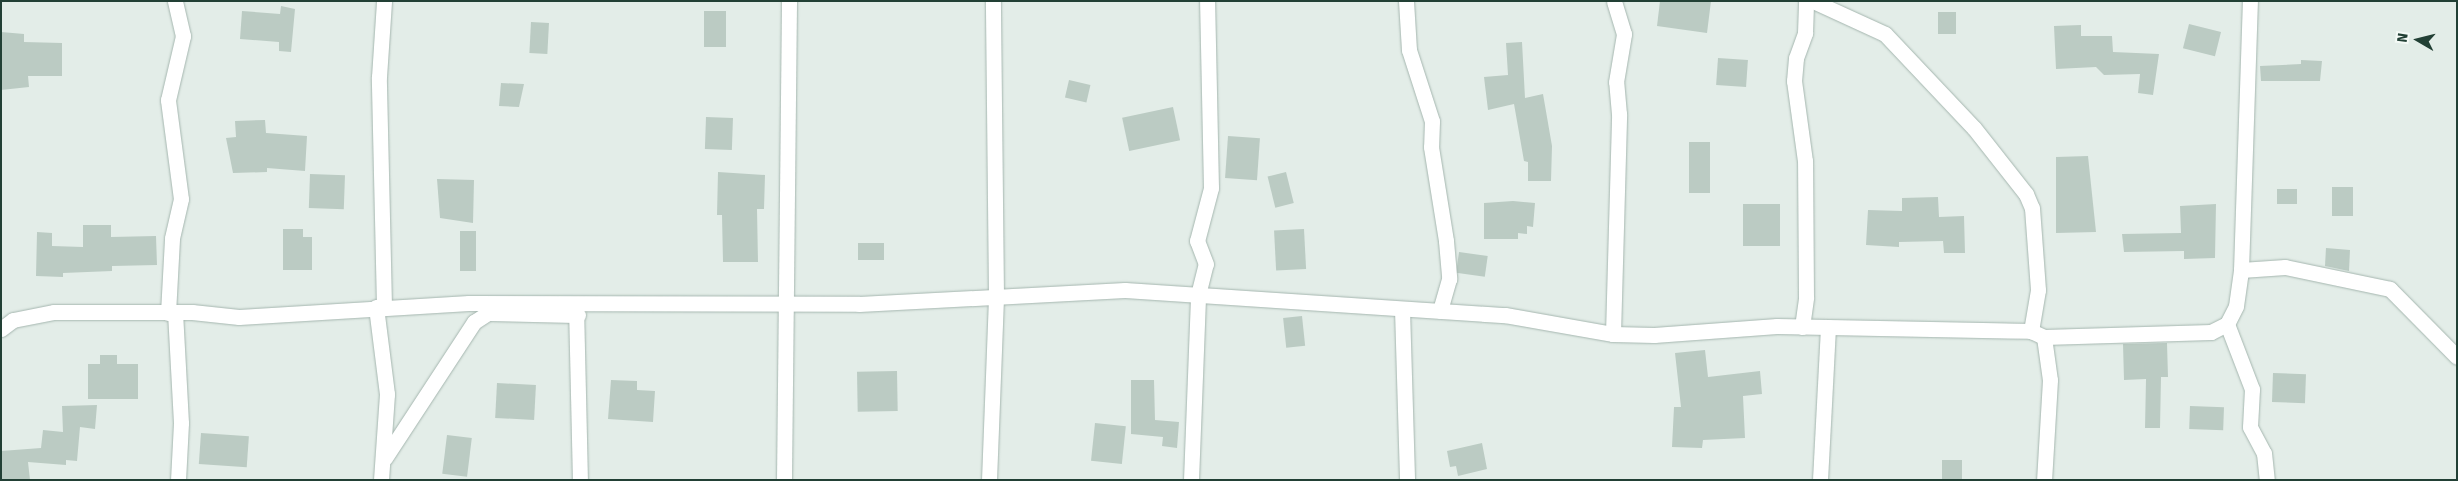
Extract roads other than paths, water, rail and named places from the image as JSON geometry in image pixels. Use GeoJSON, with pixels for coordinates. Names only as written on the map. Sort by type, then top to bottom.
{"type":"FeatureCollection","features":[{"type":"Feature","properties":{"kind":"street"},"geometry":{"type":"LineString","coordinates":[[175,1],[183,36],[168,100],[181,199],[172,238],[172,312],[181,423],[178,480]]}},
{"type":"Feature","properties":{"kind":"street"},"geometry":{"type":"LineString","coordinates":[[382,480],[385,458],[387,394],[380,307],[378,77],[384,1]]}},
{"type":"Feature","properties":{"kind":"street"},"geometry":{"type":"LineString","coordinates":[[784,480],[783,303],[789,1]]}},
{"type":"Feature","properties":{"kind":"street"},"geometry":{"type":"LineString","coordinates":[[989,480],[996,296],[992,1]]}},
{"type":"Feature","properties":{"kind":"street"},"geometry":{"type":"LineString","coordinates":[[1191,480],[1198,295],[1206,264],[1197,241],[1211,188],[1207,1]]}},
{"type":"Feature","properties":{"kind":"street"},"geometry":{"type":"LineString","coordinates":[[1406,1],[1409,50],[1432,121],[1431,146],[1446,241],[1449,279],[1440,311]]}},
{"type":"Feature","properties":{"kind":"street"},"geometry":{"type":"LineString","coordinates":[[1613,334],[1619,114],[1616,82],[1624,34],[1614,1]]}},
{"type":"Feature","properties":{"kind":"street"},"geometry":{"type":"LineString","coordinates":[[1802,327],[1806,297],[1805,161],[1794,81],[1805,33],[1806,1]]}},
{"type":"Feature","properties":{"kind":"street"},"geometry":{"type":"LineString","coordinates":[[1813,1],[1885,34],[1974,128],[2026,194],[2032,208],[2038,290],[2038,334],[2050,380],[2044,480]]}},
{"type":"Feature","properties":{"kind":"street"},"geometry":{"type":"LineString","coordinates":[[385,458],[474,322],[488,313],[783,303],[859,304],[1125,290],[1505,315],[1613,334],[1802,327],[2038,334],[2211,332],[2227,324],[2236,306],[2241,270],[2250,1]]}},
{"type":"Feature","properties":{"kind":"street"},"geometry":{"type":"LineString","coordinates":[[2241,270],[2285,267],[2390,289],[2457,356]]}},
{"type":"Feature","properties":{"kind":"street"},"geometry":{"type":"LineString","coordinates":[[1,329],[13,320],[54,312],[172,312],[239,316],[380,307],[577,310]]}},
{"type":"Feature","properties":{"kind":"street"},"geometry":{"type":"LineString","coordinates":[[1402,309],[1407,480]]}},
{"type":"Feature","properties":{"kind":"street"},"geometry":{"type":"LineString","coordinates":[[577,310],[580,480]]}},
{"type":"Feature","properties":{"kind":"street"},"geometry":{"type":"LineString","coordinates":[[2227,324],[2252,389],[2250,427],[2264,453],[2267,480]]}},
{"type":"Feature","properties":{"kind":"street"},"geometry":{"type":"LineString","coordinates":[[1820,480],[1828,327]]}}]}
